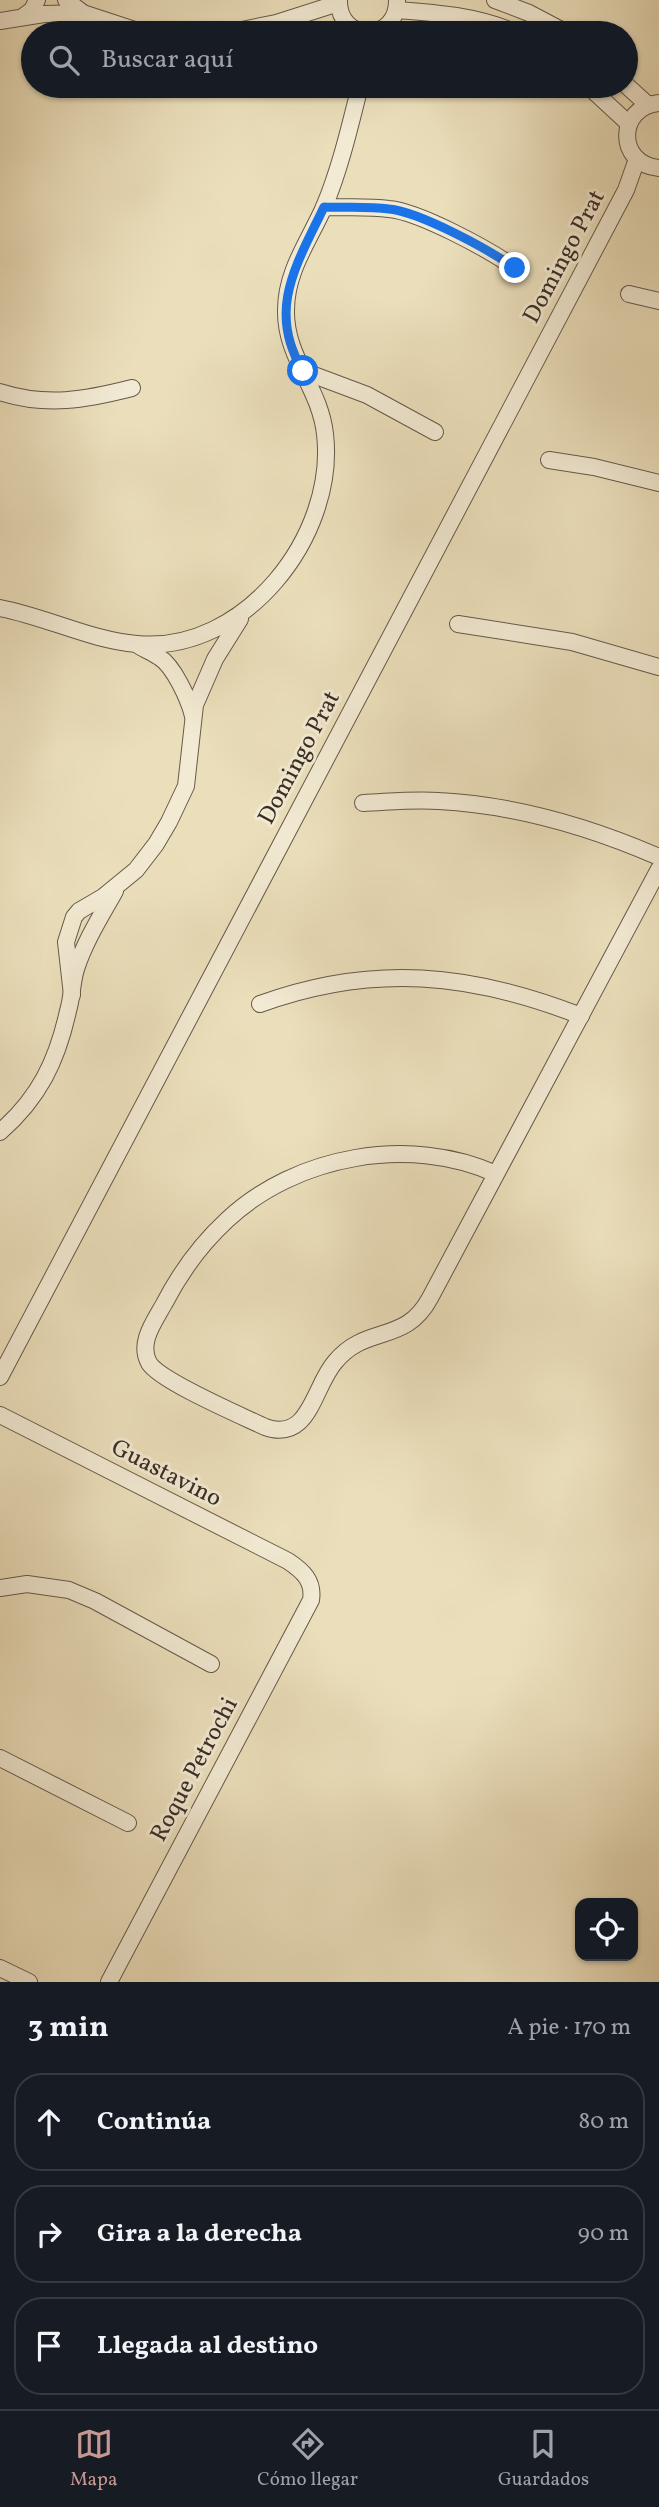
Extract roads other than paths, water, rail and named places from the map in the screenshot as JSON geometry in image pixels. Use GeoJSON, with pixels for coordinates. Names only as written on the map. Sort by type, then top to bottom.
{"type":"FeatureCollection","features":[{"type":"Feature","properties":{"kind":"street"},"geometry":{"type":"LineString","coordinates":[[8,18],[32,10],[37,0]]}},
{"type":"Feature","properties":{"kind":"street"},"geometry":{"type":"LineString","coordinates":[[66,0],[83,13],[107,21]]}},
{"type":"Feature","properties":{"kind":"street"},"geometry":{"type":"LineString","coordinates":[[495,0],[507,3],[541,21]]}},
{"type":"Feature","properties":{"kind":"street"},"geometry":{"type":"LineString","coordinates":[[282,21],[339,2],[345,21]]}},
{"type":"Feature","properties":{"kind":"street"},"geometry":{"type":"LineString","coordinates":[[391,21],[397,5],[483,21]]}},
{"type":"Feature","properties":{"kind":"street"},"geometry":{"type":"LineString","coordinates":[[8,18],[83,13]]}},
{"type":"Feature","properties":{"kind":"street"},"geometry":{"type":"LineString","coordinates":[[638,93],[653,104],[633,116],[629,124],[627,143],[637,159],[645,165],[659,168]]}},
{"type":"Feature","properties":{"kind":"street"},"geometry":{"type":"LineString","coordinates":[[0,608],[52,621],[90,636],[137,644],[162,645],[201,636],[228,624],[279,577],[304,540],[316,514],[325,458],[325,435],[317,401],[293,355],[287,332],[288,285],[324,207],[357,98]]}},
{"type":"Feature","properties":{"kind":"street"},"geometry":{"type":"LineString","coordinates":[[601,98],[629,124]]}},
{"type":"Feature","properties":{"kind":"street","name":"Domingo Prat"},"geometry":{"type":"LineString","coordinates":[[0,1377],[626,190],[637,159]]}},
{"type":"Feature","properties":{"kind":"street"},"geometry":{"type":"LineString","coordinates":[[324,207],[390,209],[412,215],[497,255],[515,268]]}},
{"type":"Feature","properties":{"kind":"street"},"geometry":{"type":"LineString","coordinates":[[629,294],[659,301]]}},
{"type":"Feature","properties":{"kind":"street"},"geometry":{"type":"LineString","coordinates":[[303,371],[392,407],[435,432]]}},
{"type":"Feature","properties":{"kind":"street"},"geometry":{"type":"LineString","coordinates":[[317,401],[334,391],[348,387]]}},
{"type":"Feature","properties":{"kind":"street"},"geometry":{"type":"LineString","coordinates":[[0,392],[63,402],[86,400],[132,388]]}},
{"type":"Feature","properties":{"kind":"street"},"geometry":{"type":"LineString","coordinates":[[549,460],[594,467],[659,483]]}},
{"type":"Feature","properties":{"kind":"street"},"geometry":{"type":"LineString","coordinates":[[72,995],[66,942],[68,931],[79,911],[118,885],[135,870],[156,844],[186,786],[195,705],[215,659],[248,607]]}},
{"type":"Feature","properties":{"kind":"street"},"geometry":{"type":"LineString","coordinates":[[458,624],[572,642],[659,667]]}},
{"type":"Feature","properties":{"kind":"street"},"geometry":{"type":"LineString","coordinates":[[201,636],[210,645],[215,659]]}},
{"type":"Feature","properties":{"kind":"street"},"geometry":{"type":"LineString","coordinates":[[165,662],[167,649],[176,642]]}},
{"type":"Feature","properties":{"kind":"street"},"geometry":{"type":"LineString","coordinates":[[137,644],[165,662],[177,680],[194,719]]}},
{"type":"Feature","properties":{"kind":"street"},"geometry":{"type":"LineString","coordinates":[[177,680],[187,683],[205,680]]}},
{"type":"Feature","properties":{"kind":"street"},"geometry":{"type":"LineString","coordinates":[[363,803],[439,801],[505,810],[583,829],[659,857]]}},
{"type":"Feature","properties":{"kind":"street"},"geometry":{"type":"LineString","coordinates":[[496,1174],[469,1163],[440,1156],[395,1154],[343,1161],[294,1177],[271,1188],[229,1219],[189,1262],[171,1290],[146,1342],[145,1353],[149,1362],[165,1377],[265,1427],[276,1431],[290,1430],[300,1422],[327,1372],[343,1353],[359,1342],[404,1327],[418,1318],[496,1174],[581,1016],[659,869]]}},
{"type":"Feature","properties":{"kind":"street"},"geometry":{"type":"LineString","coordinates":[[0,1132],[27,1105],[41,1086],[61,1039],[76,970],[93,929],[118,885]]}},
{"type":"Feature","properties":{"kind":"street"},"geometry":{"type":"LineString","coordinates":[[260,1004],[299,990],[328,984],[415,978],[480,985],[544,1002],[581,1016]]}},
{"type":"Feature","properties":{"kind":"street","name":"Guastavino"},"geometry":{"type":"LineString","coordinates":[[0,1415],[288,1560],[308,1578]]}},
{"type":"Feature","properties":{"kind":"street","name":"Roque Petrochi"},"geometry":{"type":"LineString","coordinates":[[109,1982],[311,1600],[313,1589],[308,1578]]}},
{"type":"Feature","properties":{"kind":"street"},"geometry":{"type":"LineString","coordinates":[[0,1588],[27,1584],[69,1590],[95,1601],[211,1664]]}},
{"type":"Feature","properties":{"kind":"street"},"geometry":{"type":"LineString","coordinates":[[0,1758],[128,1823]]}},
{"type":"Feature","properties":{"kind":"street"},"geometry":{"type":"LineString","coordinates":[[0,1968],[29,1982]]}}]}
